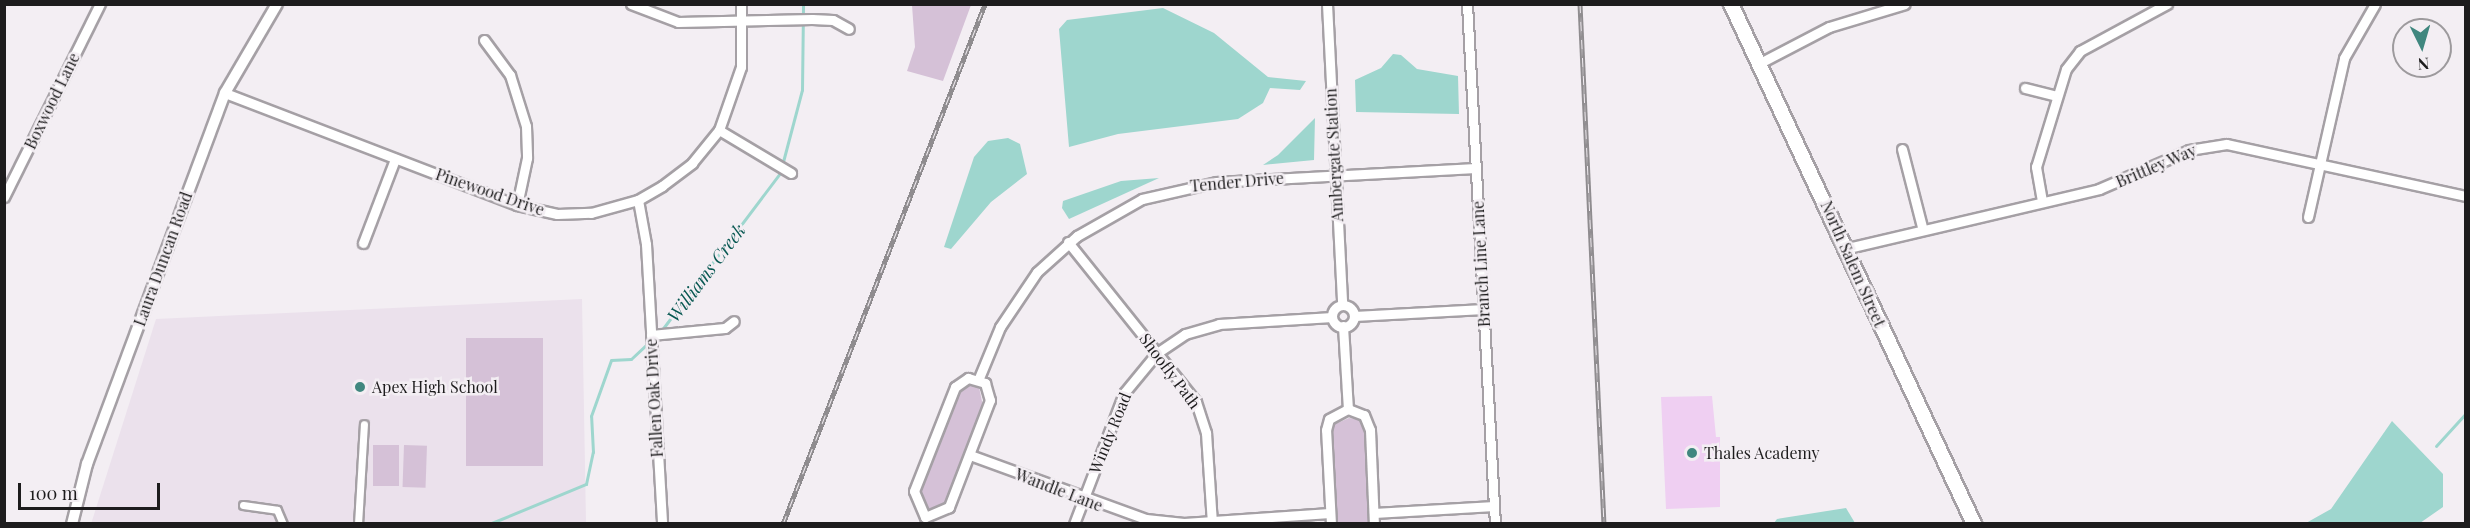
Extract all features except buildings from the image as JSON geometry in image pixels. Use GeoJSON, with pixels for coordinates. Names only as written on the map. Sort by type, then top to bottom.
{"type":"FeatureCollection","features":[{"type":"Feature","properties":{"kind":"main road","name":"North Salem Street"},"geometry":{"type":"LineString","coordinates":[[1731,4],[1848,248],[1974,524]]}},
{"type":"Feature","properties":{"kind":"street","name":"Boxwood Lane"},"geometry":{"type":"LineString","coordinates":[[4,197],[100,4]]}},
{"type":"Feature","properties":{"kind":"street","name":"Laura Duncan Road"},"geometry":{"type":"LineString","coordinates":[[72,524],[87,464],[225,93],[277,4]]}},
{"type":"Feature","properties":{"kind":"street"},"geometry":{"type":"LineString","coordinates":[[631,4],[678,22],[833,20],[849,30]]}},
{"type":"Feature","properties":{"kind":"street","name":"Pinewood Drive"},"geometry":{"type":"LineString","coordinates":[[225,93],[518,205],[575,214],[638,200],[682,172],[719,130],[737,84],[741,4]]}},
{"type":"Feature","properties":{"kind":"street","name":"Ambergate Station"},"geometry":{"type":"LineString","coordinates":[[1327,4],[1342,305]]}},
{"type":"Feature","properties":{"kind":"street","name":"Branch Line Lane"},"geometry":{"type":"LineString","coordinates":[[1467,4],[1495,524]]}},
{"type":"Feature","properties":{"kind":"street"},"geometry":{"type":"LineString","coordinates":[[1758,64],[1829,27],[1905,4]]}},
{"type":"Feature","properties":{"kind":"street"},"geometry":{"type":"LineString","coordinates":[[2042,201],[2036,167],[2057,96],[2080,51],[2167,4]]}},
{"type":"Feature","properties":{"kind":"street"},"geometry":{"type":"LineString","coordinates":[[2308,218],[2344,58],[2375,4]]}},
{"type":"Feature","properties":{"kind":"street"},"geometry":{"type":"LineString","coordinates":[[484,40],[510,75],[526,126],[527,158],[518,205]]}},
{"type":"Feature","properties":{"kind":"street"},"geometry":{"type":"LineString","coordinates":[[2025,88],[2057,96]]}},
{"type":"Feature","properties":{"kind":"street"},"geometry":{"type":"LineString","coordinates":[[719,130],[791,173]]}},
{"type":"Feature","properties":{"kind":"street","name":"Brittley Way"},"geometry":{"type":"LineString","coordinates":[[1848,248],[1922,227],[2114,184],[2206,146],[2238,144],[2466,196]]}},
{"type":"Feature","properties":{"kind":"street"},"geometry":{"type":"LineString","coordinates":[[1902,148],[1922,227]]}},
{"type":"Feature","properties":{"kind":"street"},"geometry":{"type":"LineString","coordinates":[[363,243],[395,159]]}},
{"type":"Feature","properties":{"kind":"street","name":"Tender Drive"},"geometry":{"type":"LineString","coordinates":[[979,378],[1015,302],[1068,242],[1125,207],[1178,188],[1476,168]]}},
{"type":"Feature","properties":{"kind":"street","name":"Fallen Oak Drive"},"geometry":{"type":"LineString","coordinates":[[638,200],[651,335],[662,524]]}},
{"type":"Feature","properties":{"kind":"street","name":"Shoofly Path"},"geometry":{"type":"LineString","coordinates":[[1068,242],[1157,353],[1203,417],[1212,523]]}},
{"type":"Feature","properties":{"kind":"street"},"geometry":{"type":"LineString","coordinates":[[1348,409],[1343,326],[1332,316],[1342,305],[1354,316]]}},
{"type":"Feature","properties":{"kind":"street"},"geometry":{"type":"LineString","coordinates":[[1343,326],[1354,316],[1484,309]]}},
{"type":"Feature","properties":{"kind":"street","name":"Windy Road"},"geometry":{"type":"LineString","coordinates":[[1074,524],[1124,393],[1157,353],[1185,334],[1219,324],[1332,316]]}},
{"type":"Feature","properties":{"kind":"street"},"geometry":{"type":"LineString","coordinates":[[651,335],[725,328],[734,321]]}},
{"type":"Feature","properties":{"kind":"street"},"geometry":{"type":"LineString","coordinates":[[979,378],[990,400],[970,455],[949,507],[923,520],[914,503],[914,491],[933,440],[955,387],[979,378]]}},
{"type":"Feature","properties":{"kind":"street"},"geometry":{"type":"LineString","coordinates":[[1331,524],[1326,430],[1329,419],[1348,409],[1364,415],[1370,430],[1374,524]]}},
{"type":"Feature","properties":{"kind":"street"},"geometry":{"type":"LineString","coordinates":[[358,524],[364,424]]}},
{"type":"Feature","properties":{"kind":"street","name":"Wandle Lane"},"geometry":{"type":"LineString","coordinates":[[970,455],[1083,500],[1146,519],[1212,523],[1330,513]]}},
{"type":"Feature","properties":{"kind":"street"},"geometry":{"type":"LineString","coordinates":[[243,505],[277,510],[283,524]]}},
{"type":"Feature","properties":{"kind":"street"},"geometry":{"type":"LineString","coordinates":[[1374,513],[1494,506]]}},
{"type":"Feature","properties":{"kind":"shaded area"},"geometry":{"type":"Polygon","coordinates":[[[912,5],[971,5],[943,81],[907,71],[915,47],[912,5]]]}},
{"type":"Feature","properties":{"kind":"shaded area"},"geometry":{"type":"Polygon","coordinates":[[[1163,8],[1214,33],[1268,77],[1306,81],[1300,90],[1270,88],[1263,103],[1238,119],[1118,134],[1069,147],[1059,29],[1067,20],[1163,8]]]}},
{"type":"Feature","properties":{"kind":"shaded area"},"geometry":{"type":"Polygon","coordinates":[[[1393,54],[1401,55],[1417,69],[1458,76],[1459,114],[1356,112],[1355,80],[1381,68],[1393,54]]]}},
{"type":"Feature","properties":{"kind":"shaded area"},"geometry":{"type":"Polygon","coordinates":[[[1315,118],[1314,160],[1263,165],[1278,155],[1315,118]]]}},
{"type":"Feature","properties":{"kind":"shaded area"},"geometry":{"type":"Polygon","coordinates":[[[1008,138],[1020,144],[1027,174],[991,202],[951,249],[944,247],[974,157],[988,141],[1008,138]]]}},
{"type":"Feature","properties":{"kind":"shaded area"},"geometry":{"type":"Polygon","coordinates":[[[1159,178],[1069,219],[1062,208],[1063,201],[1121,181],[1159,178]]]}},
{"type":"Feature","properties":{"kind":"shaded area","name":"Apex High School"},"geometry":{"type":"Polygon","coordinates":[[[582,299],[586,523],[91,524],[156,319],[582,299]]]}},
{"type":"Feature","properties":{"kind":"shaded area"},"geometry":{"type":"Polygon","coordinates":[[[466,338],[543,338],[543,466],[466,466],[466,338]]]}},
{"type":"Feature","properties":{"kind":"shaded area"},"geometry":{"type":"Polygon","coordinates":[[[968,384],[979,387],[983,406],[944,505],[928,510],[920,504],[918,491],[957,393],[968,384]]]}},
{"type":"Feature","properties":{"kind":"shaded area"},"geometry":{"type":"Polygon","coordinates":[[[1349,418],[1359,419],[1364,429],[1370,523],[1335,523],[1331,426],[1349,418]]]}},
{"type":"Feature","properties":{"kind":"shaded area"},"geometry":{"type":"Polygon","coordinates":[[[2392,421],[2443,474],[2443,507],[2420,523],[2306,523],[2331,509],[2392,421]]]}},
{"type":"Feature","properties":{"kind":"shaded area"},"geometry":{"type":"Polygon","coordinates":[[[373,445],[399,445],[399,486],[373,486],[373,445]]]}},
{"type":"Feature","properties":{"kind":"shaded area"},"geometry":{"type":"Polygon","coordinates":[[[404,445],[427,446],[426,488],[403,487],[404,445]]]}},
{"type":"Feature","properties":{"kind":"shaded area"},"geometry":{"type":"Polygon","coordinates":[[[1846,508],[1855,523],[1774,523],[1777,519],[1846,508]]]}},
{"type":"Feature","properties":{"kind":"waterway","name":"Williams Creek"},"geometry":{"type":"LineString","coordinates":[[661,331],[780,173],[802,90],[803,4]]}},
{"type":"Feature","properties":{"kind":"waterway","name":"Williams Creek"},"geometry":{"type":"LineString","coordinates":[[489,524],[586,484],[593,452],[591,416],[611,360],[631,359],[649,342]]}},
{"type":"Feature","properties":{"kind":"waterway"},"geometry":{"type":"LineString","coordinates":[[2436,446],[2466,413]]}},
{"type":"Feature","properties":{"kind":"railway"},"geometry":{"type":"LineString","coordinates":[[783,524],[985,4]]}},
{"type":"Feature","properties":{"kind":"railway"},"geometry":{"type":"LineString","coordinates":[[1580,4],[1604,524]]}},
{"type":"Feature","properties":{"kind":"place","name":"Apex High School"},"geometry":{"type":"Point","coordinates":[360,387]}},
{"type":"Feature","properties":{"kind":"place","name":"Thales Academy"},"geometry":{"type":"Point","coordinates":[1692,453]}}]}
